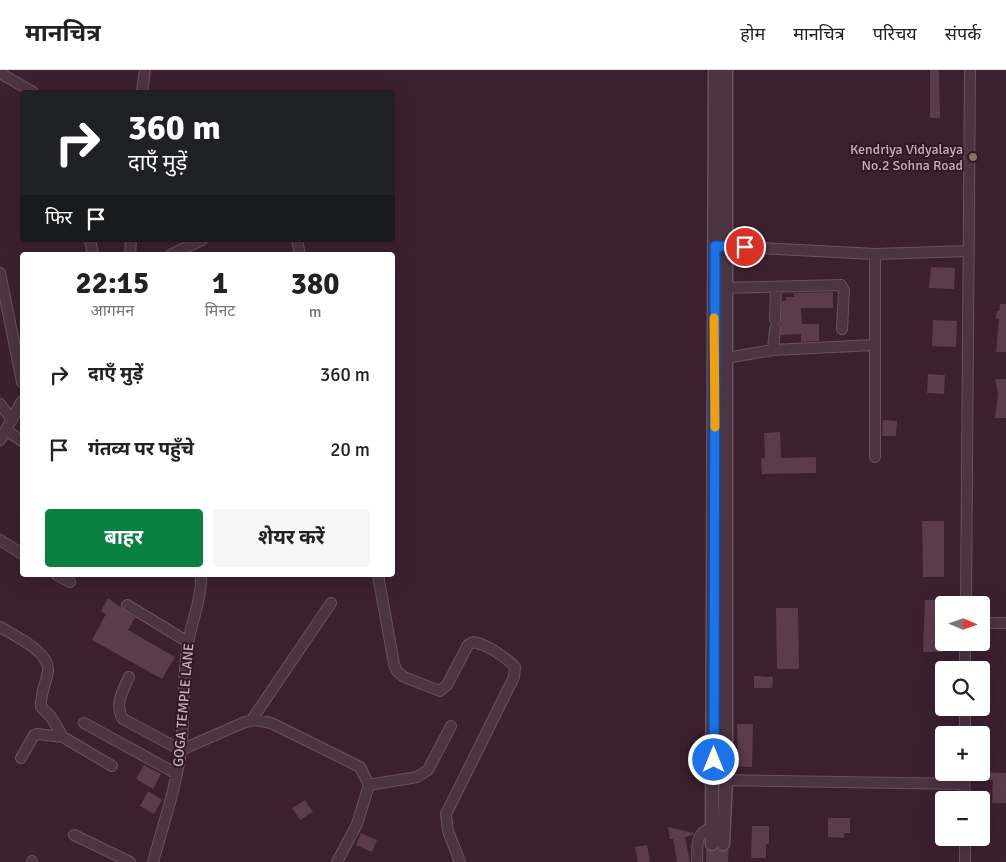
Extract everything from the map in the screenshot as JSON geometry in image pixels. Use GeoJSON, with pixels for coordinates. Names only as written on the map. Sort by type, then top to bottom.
{"type":"FeatureCollection","features":[{"type":"Feature","properties":{"kind":"street"},"geometry":{"type":"LineString","coordinates":[[142,90],[144,70]]}},
{"type":"Feature","properties":{"kind":"street"},"geometry":{"type":"LineString","coordinates":[[715,70],[721,246]]}},
{"type":"Feature","properties":{"kind":"street"},"geometry":{"type":"LineString","coordinates":[[720,288],[726,358],[720,780],[718,844],[712,826],[720,780],[715,443],[726,70]]}},
{"type":"Feature","properties":{"kind":"street"},"geometry":{"type":"LineString","coordinates":[[966,596],[970,70]]}},
{"type":"Feature","properties":{"kind":"street"},"geometry":{"type":"LineString","coordinates":[[0,73],[30,90]]}},
{"type":"Feature","properties":{"kind":"street"},"geometry":{"type":"LineString","coordinates":[[176,252],[198,242]]}},
{"type":"Feature","properties":{"kind":"street"},"geometry":{"type":"LineString","coordinates":[[721,246],[875,254],[969,251]]}},
{"type":"Feature","properties":{"kind":"street"},"geometry":{"type":"LineString","coordinates":[[875,254],[875,457]]}},
{"type":"Feature","properties":{"kind":"street"},"geometry":{"type":"LineString","coordinates":[[0,273],[20,372]]}},
{"type":"Feature","properties":{"kind":"street"},"geometry":{"type":"LineString","coordinates":[[720,288],[841,285],[844,290],[842,329]]}},
{"type":"Feature","properties":{"kind":"street"},"geometry":{"type":"LineString","coordinates":[[774,350],[776,287]]}},
{"type":"Feature","properties":{"kind":"street"},"geometry":{"type":"LineString","coordinates":[[726,358],[774,350],[874,345]]}},
{"type":"Feature","properties":{"kind":"street"},"geometry":{"type":"LineString","coordinates":[[0,404],[12,420]]}},
{"type":"Feature","properties":{"kind":"street"},"geometry":{"type":"LineString","coordinates":[[0,440],[20,405]]}},
{"type":"Feature","properties":{"kind":"street"},"geometry":{"type":"LineString","coordinates":[[6,430],[20,440]]}},
{"type":"Feature","properties":{"kind":"street"},"geometry":{"type":"LineString","coordinates":[[0,540],[20,553]]}},
{"type":"Feature","properties":{"kind":"street"},"geometry":{"type":"LineString","coordinates":[[61,577],[70,582]]}},
{"type":"Feature","properties":{"kind":"street","name":"GOGA TEMPLE LANE"},"geometry":{"type":"LineString","coordinates":[[152,862],[177,774],[181,750],[184,677],[188,642],[197,606],[201,577]]}},
{"type":"Feature","properties":{"kind":"street"},"geometry":{"type":"LineString","coordinates":[[378,577],[394,664],[400,675],[440,691],[446,685],[468,645],[473,642],[510,661],[515,667],[514,677],[446,814],[448,831],[460,862]]}},
{"type":"Feature","properties":{"kind":"street"},"geometry":{"type":"LineString","coordinates":[[251,721],[331,604]]}},
{"type":"Feature","properties":{"kind":"street"},"geometry":{"type":"LineString","coordinates":[[127,605],[188,642]]}},
{"type":"Feature","properties":{"kind":"street"},"geometry":{"type":"LineString","coordinates":[[990,623],[1006,623]]}},
{"type":"Feature","properties":{"kind":"street"},"geometry":{"type":"LineString","coordinates":[[0,627],[38,651],[46,659],[48,670],[41,707],[51,717],[63,737]]}},
{"type":"Feature","properties":{"kind":"street"},"geometry":{"type":"LineString","coordinates":[[129,677],[120,698],[119,713],[123,719],[181,750],[251,721],[271,723],[360,767],[369,785],[357,824],[337,862]]}},
{"type":"Feature","properties":{"kind":"street"},"geometry":{"type":"LineString","coordinates":[[84,723],[177,774]]}},
{"type":"Feature","properties":{"kind":"street"},"geometry":{"type":"LineString","coordinates":[[369,785],[417,777],[428,770],[451,726]]}},
{"type":"Feature","properties":{"kind":"street"},"geometry":{"type":"LineString","coordinates":[[21,758],[34,735],[37,734],[63,737],[112,766]]}},
{"type":"Feature","properties":{"kind":"street"},"geometry":{"type":"LineString","coordinates":[[720,780],[964,784],[964,791]]}},
{"type":"Feature","properties":{"kind":"street"},"geometry":{"type":"LineString","coordinates":[[697,862],[699,836],[703,831],[712,826]]}},
{"type":"Feature","properties":{"kind":"street"},"geometry":{"type":"LineString","coordinates":[[74,835],[130,862]]}},
{"type":"Feature","properties":{"kind":"street"},"geometry":{"type":"LineString","coordinates":[[965,846],[965,862]]}},
{"type":"Feature","properties":{"kind":"building"},"geometry":{"type":"Polygon","coordinates":[[[930,70],[939,70],[940,118],[930,118],[930,70]]]}},
{"type":"Feature","properties":{"kind":"building"},"geometry":{"type":"Polygon","coordinates":[[[931,267],[955,268],[954,289],[929,288],[931,267]]]}},
{"type":"Feature","properties":{"kind":"building"},"geometry":{"type":"Polygon","coordinates":[[[833,292],[833,308],[801,308],[802,324],[819,324],[819,341],[801,342],[801,334],[781,335],[782,301],[786,301],[786,297],[794,297],[794,293],[833,292]]]}},
{"type":"Feature","properties":{"kind":"building"},"geometry":{"type":"Polygon","coordinates":[[[1000,304],[1006,304],[1006,352],[996,352],[999,319],[996,319],[1000,304]]]}},
{"type":"Feature","properties":{"kind":"building"},"geometry":{"type":"Polygon","coordinates":[[[933,320],[957,321],[956,347],[932,346],[933,320]]]}},
{"type":"Feature","properties":{"kind":"building"},"geometry":{"type":"Polygon","coordinates":[[[928,374],[945,375],[944,394],[927,393],[928,374]]]}},
{"type":"Feature","properties":{"kind":"building"},"geometry":{"type":"Polygon","coordinates":[[[995,379],[1006,379],[1006,418],[995,418],[998,394],[995,379]]]}},
{"type":"Feature","properties":{"kind":"building"},"geometry":{"type":"Polygon","coordinates":[[[883,420],[897,421],[896,436],[882,436],[883,420]]]}},
{"type":"Feature","properties":{"kind":"building"},"geometry":{"type":"Polygon","coordinates":[[[780,432],[781,458],[816,457],[816,473],[762,474],[761,458],[765,458],[764,433],[780,432]]]}},
{"type":"Feature","properties":{"kind":"building"},"geometry":{"type":"Polygon","coordinates":[[[922,521],[944,521],[944,577],[923,577],[922,521]]]}},
{"type":"Feature","properties":{"kind":"building"},"geometry":{"type":"Polygon","coordinates":[[[108,598],[135,618],[128,630],[175,657],[162,679],[92,640],[106,614],[101,611],[108,598]]]}},
{"type":"Feature","properties":{"kind":"building"},"geometry":{"type":"Polygon","coordinates":[[[925,600],[935,600],[935,651],[943,652],[923,652],[925,600]]]}},
{"type":"Feature","properties":{"kind":"building"},"geometry":{"type":"Polygon","coordinates":[[[776,608],[798,608],[799,669],[777,669],[776,608]]]}},
{"type":"Feature","properties":{"kind":"building"},"geometry":{"type":"Polygon","coordinates":[[[754,676],[773,677],[772,688],[754,688],[754,676]]]}},
{"type":"Feature","properties":{"kind":"building"},"geometry":{"type":"Polygon","coordinates":[[[737,724],[753,724],[752,767],[734,766],[734,759],[738,759],[737,724]]]}},
{"type":"Feature","properties":{"kind":"building"},"geometry":{"type":"Polygon","coordinates":[[[144,765],[161,774],[153,789],[136,779],[144,765]]]}},
{"type":"Feature","properties":{"kind":"building"},"geometry":{"type":"Polygon","coordinates":[[[990,772],[1006,773],[1006,803],[992,803],[993,780],[990,780],[990,772]]]}},
{"type":"Feature","properties":{"kind":"building"},"geometry":{"type":"Polygon","coordinates":[[[148,791],[162,800],[154,814],[140,806],[148,791]]]}},
{"type":"Feature","properties":{"kind":"building"},"geometry":{"type":"Polygon","coordinates":[[[305,800],[313,812],[300,820],[292,808],[305,800]]]}},
{"type":"Feature","properties":{"kind":"building"},"geometry":{"type":"Polygon","coordinates":[[[828,818],[850,818],[850,833],[844,833],[844,838],[828,837],[828,818]]]}},
{"type":"Feature","properties":{"kind":"building"},"geometry":{"type":"Polygon","coordinates":[[[752,826],[769,826],[769,844],[766,844],[766,858],[751,858],[752,826]]]}},
{"type":"Feature","properties":{"kind":"building"},"geometry":{"type":"Polygon","coordinates":[[[668,827],[694,833],[685,837],[690,862],[677,862],[673,839],[670,839],[668,827]]]}},
{"type":"Feature","properties":{"kind":"building"},"geometry":{"type":"Polygon","coordinates":[[[361,833],[377,840],[372,852],[356,845],[361,833]]]}},
{"type":"Feature","properties":{"kind":"building"},"geometry":{"type":"Polygon","coordinates":[[[647,845],[650,862],[638,862],[635,847],[647,845]]]}},
{"type":"Feature","properties":{"kind":"tunnel"},"geometry":{"type":"LineString","coordinates":[[712,844],[712,862]]}},
{"type":"Feature","properties":{"kind":"tunnel"},"geometry":{"type":"LineString","coordinates":[[722,862],[723,844]]}},
{"type":"Feature","properties":{"kind":"slow traffic"},"geometry":{"type":"LineString","coordinates":[[714,318],[715,427]]}},
{"type":"Feature","properties":{"kind":"place","name":"Kendriya Vidyalaya No.2 Sohna Road"},"geometry":{"type":"Point","coordinates":[973,157]}},
{"type":"Feature","properties":{"kind":"route"},"geometry":{"type":"LineString","coordinates":[[714,760],[715,246],[745,247]]}}]}
